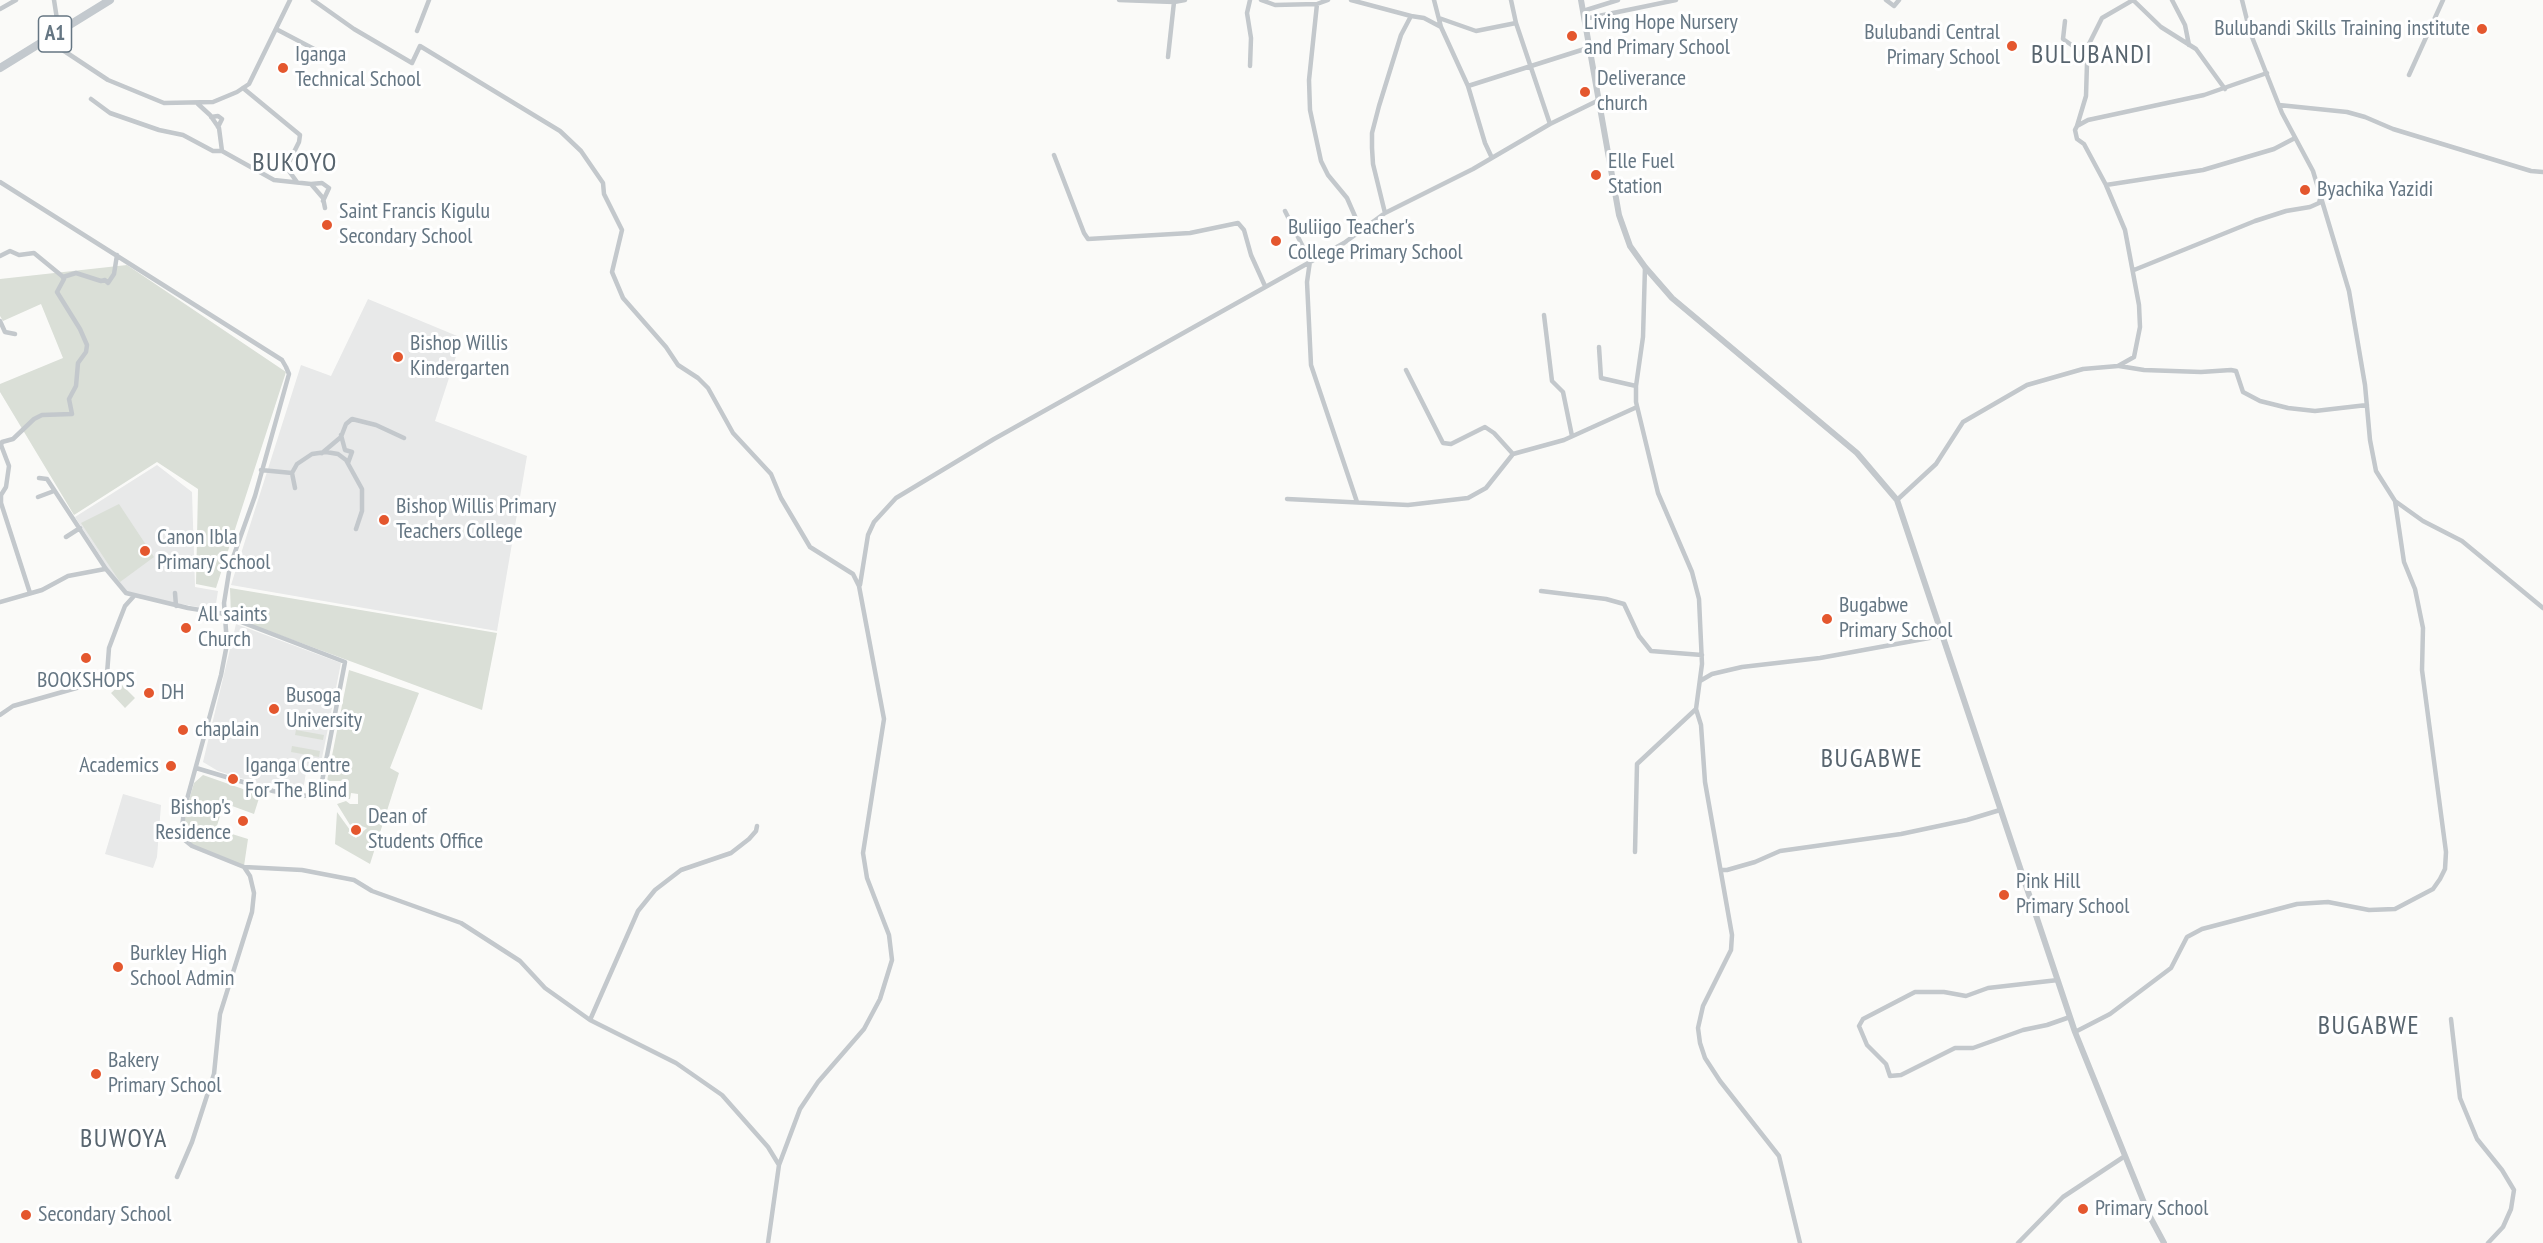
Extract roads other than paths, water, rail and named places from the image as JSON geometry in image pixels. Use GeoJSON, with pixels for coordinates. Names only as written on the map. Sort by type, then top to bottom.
{"type":"FeatureCollection","features":[{"type":"Feature","properties":{"kind":"main road","name":"A1"},"geometry":{"type":"LineString","coordinates":[[0,68],[110,0]]}},
{"type":"Feature","properties":{"kind":"street"},"geometry":{"type":"LineString","coordinates":[[0,9],[16,0]]}},
{"type":"Feature","properties":{"kind":"street"},"geometry":{"type":"LineString","coordinates":[[54,0],[59,32]]}},
{"type":"Feature","properties":{"kind":"street"},"geometry":{"type":"LineString","coordinates":[[46,39],[108,80],[164,103],[213,102],[249,84],[290,0]]}},
{"type":"Feature","properties":{"kind":"street"},"geometry":{"type":"LineString","coordinates":[[313,0],[354,29],[412,63],[420,46],[560,131],[581,151],[603,183],[604,194],[622,230],[612,272],[623,298],[659,339],[678,365],[698,378],[708,388],[733,433],[771,474],[781,498],[810,547],[853,574],[860,586],[884,719],[863,853],[867,878],[889,935],[892,960],[880,999],[864,1029],[818,1082],[800,1109],[779,1165],[768,1243]]}},
{"type":"Feature","properties":{"kind":"street"},"geometry":{"type":"LineString","coordinates":[[417,31],[429,0]]}},
{"type":"Feature","properties":{"kind":"street"},"geometry":{"type":"LineString","coordinates":[[1119,0],[1174,2],[1185,0]]}},
{"type":"Feature","properties":{"kind":"street"},"geometry":{"type":"LineString","coordinates":[[1250,0],[1248,13],[1251,38],[1250,66]]}},
{"type":"Feature","properties":{"kind":"street"},"geometry":{"type":"LineString","coordinates":[[1261,0],[1275,5],[1317,4],[1329,0]]}},
{"type":"Feature","properties":{"kind":"street"},"geometry":{"type":"LineString","coordinates":[[1351,0],[1424,18],[1441,27]]}},
{"type":"Feature","properties":{"kind":"street"},"geometry":{"type":"LineString","coordinates":[[1434,0],[1441,27],[1468,86],[1485,143],[1492,158]]}},
{"type":"Feature","properties":{"kind":"street"},"geometry":{"type":"LineString","coordinates":[[1510,0],[1530,68],[1550,124]]}},
{"type":"Feature","properties":{"kind":"street"},"geometry":{"type":"LineString","coordinates":[[1581,0],[1619,214],[1630,246],[1672,298],[1857,453],[1897,501],[1940,636],[2075,1032],[2149,1215],[2164,1243]]}},
{"type":"Feature","properties":{"kind":"street"},"geometry":{"type":"LineString","coordinates":[[1583,11],[1618,0]]}},
{"type":"Feature","properties":{"kind":"street"},"geometry":{"type":"LineString","coordinates":[[1584,19],[1676,0]]}},
{"type":"Feature","properties":{"kind":"street"},"geometry":{"type":"LineString","coordinates":[[1886,0],[1894,6],[1899,0]]}},
{"type":"Feature","properties":{"kind":"street"},"geometry":{"type":"LineString","coordinates":[[2118,366],[2130,361],[2137,347],[2139,305],[2125,230],[2106,185],[2084,144],[2078,139],[2075,130],[2086,96],[2089,44],[2102,18],[2133,0],[2161,27],[2189,45],[2202,57],[2225,89]]}},
{"type":"Feature","properties":{"kind":"street"},"geometry":{"type":"LineString","coordinates":[[2172,0],[2185,25],[2189,45]]}},
{"type":"Feature","properties":{"kind":"street"},"geometry":{"type":"LineString","coordinates":[[2242,0],[2250,32],[2279,105],[2313,171],[2349,291],[2376,471],[2395,501],[2423,521],[2462,541],[2543,608]]}},
{"type":"Feature","properties":{"kind":"street"},"geometry":{"type":"LineString","coordinates":[[2409,75],[2443,0]]}},
{"type":"Feature","properties":{"kind":"street"},"geometry":{"type":"LineString","coordinates":[[1168,57],[1174,2]]}},
{"type":"Feature","properties":{"kind":"street"},"geometry":{"type":"LineString","coordinates":[[1317,4],[1309,80],[1314,134],[1321,162],[1347,198],[1361,230]]}},
{"type":"Feature","properties":{"kind":"street"},"geometry":{"type":"LineString","coordinates":[[1385,213],[1373,164],[1372,133],[1401,35],[1411,16]]}},
{"type":"Feature","properties":{"kind":"street"},"geometry":{"type":"LineString","coordinates":[[1438,18],[1476,31],[1516,23]]}},
{"type":"Feature","properties":{"kind":"street"},"geometry":{"type":"LineString","coordinates":[[2065,21],[2063,39],[2073,46],[2087,63]]}},
{"type":"Feature","properties":{"kind":"street"},"geometry":{"type":"LineString","coordinates":[[276,30],[316,50]]}},
{"type":"Feature","properties":{"kind":"street"},"geometry":{"type":"LineString","coordinates":[[1468,86],[1591,47]]}},
{"type":"Feature","properties":{"kind":"street"},"geometry":{"type":"LineString","coordinates":[[2077,126],[2088,120],[2225,89],[2267,73]]}},
{"type":"Feature","properties":{"kind":"street"},"geometry":{"type":"LineString","coordinates":[[243,88],[300,135],[289,162],[289,171],[297,182]]}},
{"type":"Feature","properties":{"kind":"street"},"geometry":{"type":"LineString","coordinates":[[91,99],[110,112],[159,130],[183,135],[213,151],[222,151],[274,180],[322,183],[329,188],[323,201]]}},
{"type":"Feature","properties":{"kind":"street"},"geometry":{"type":"LineString","coordinates":[[860,586],[868,535],[879,516],[896,498],[994,439],[1344,243],[1385,213],[1599,100]]}},
{"type":"Feature","properties":{"kind":"street"},"geometry":{"type":"LineString","coordinates":[[198,104],[218,127],[222,151]]}},
{"type":"Feature","properties":{"kind":"street"},"geometry":{"type":"LineString","coordinates":[[2279,105],[2356,114],[2415,136],[2531,171],[2543,172]]}},
{"type":"Feature","properties":{"kind":"street"},"geometry":{"type":"LineString","coordinates":[[2106,185],[2203,171],[2274,149],[2295,138]]}},
{"type":"Feature","properties":{"kind":"street"},"geometry":{"type":"LineString","coordinates":[[1054,155],[1080,225],[1088,239],[1190,234],[1239,223],[1244,230],[1251,255],[1265,286]]}},
{"type":"Feature","properties":{"kind":"street"},"geometry":{"type":"LineString","coordinates":[[0,182],[282,360],[288,375],[255,496],[230,566],[225,592],[227,644],[184,810],[181,837],[192,846],[244,867],[302,870],[354,880],[372,891],[461,924],[520,961],[545,988],[590,1020],[676,1063],[722,1095],[768,1147],[779,1165]]}},
{"type":"Feature","properties":{"kind":"street"},"geometry":{"type":"LineString","coordinates":[[311,184],[317,189],[325,208]]}},
{"type":"Feature","properties":{"kind":"street"},"geometry":{"type":"LineString","coordinates":[[2134,270],[2254,221],[2286,211],[2310,207],[2319,203],[2320,196]]}},
{"type":"Feature","properties":{"kind":"street"},"geometry":{"type":"LineString","coordinates":[[1286,211],[1310,261],[1307,282],[1311,365],[1351,478],[1357,502]]}},
{"type":"Feature","properties":{"kind":"street"},"geometry":{"type":"LineString","coordinates":[[0,256],[10,251],[19,255],[34,253],[63,277]]}},
{"type":"Feature","properties":{"kind":"street"},"geometry":{"type":"LineString","coordinates":[[63,277],[76,273],[102,282],[105,280],[108,284],[113,278],[117,255]]}},
{"type":"Feature","properties":{"kind":"street"},"geometry":{"type":"LineString","coordinates":[[1645,267],[1643,337],[1636,386],[1637,407],[1658,493],[1696,585],[1702,655],[1695,709],[1701,725],[1705,782],[1732,935],[1731,950],[1702,1006],[1698,1029],[1700,1044],[1705,1058],[1720,1081],[1779,1156],[1800,1243]]}},
{"type":"Feature","properties":{"kind":"street"},"geometry":{"type":"LineString","coordinates":[[3,441],[13,439],[34,419],[42,415],[72,414],[69,399],[76,386],[78,363],[87,349],[80,329],[57,292],[63,277]]}},
{"type":"Feature","properties":{"kind":"street"},"geometry":{"type":"LineString","coordinates":[[1544,315],[1552,381],[1563,392],[1572,436]]}},
{"type":"Feature","properties":{"kind":"street"},"geometry":{"type":"LineString","coordinates":[[0,321],[5,332],[15,334]]}},
{"type":"Feature","properties":{"kind":"street"},"geometry":{"type":"LineString","coordinates":[[1599,347],[1601,378],[1636,386]]}},
{"type":"Feature","properties":{"kind":"street"},"geometry":{"type":"LineString","coordinates":[[1897,501],[1936,464],[1963,422],[2027,385],[2083,369],[2118,366],[2155,370],[2231,370],[2236,371],[2243,392],[2259,401],[2315,411],[2367,405]]}},
{"type":"Feature","properties":{"kind":"street"},"geometry":{"type":"LineString","coordinates":[[1406,370],[1443,443],[1451,444],[1485,428],[1494,433],[1513,454]]}},
{"type":"Feature","properties":{"kind":"street"},"geometry":{"type":"LineString","coordinates":[[1287,499],[1408,505],[1468,498],[1486,488],[1513,454],[1572,436],[1637,407]]}},
{"type":"Feature","properties":{"kind":"street"},"geometry":{"type":"LineString","coordinates":[[322,453],[341,435],[346,424],[352,419],[376,425],[404,438]]}},
{"type":"Feature","properties":{"kind":"street"},"geometry":{"type":"LineString","coordinates":[[341,435],[345,450],[352,452],[348,463]]}},
{"type":"Feature","properties":{"kind":"street"},"geometry":{"type":"LineString","coordinates":[[0,436],[9,466],[1,503],[30,593]]}},
{"type":"Feature","properties":{"kind":"street"},"geometry":{"type":"LineString","coordinates":[[295,488],[292,473],[297,464],[312,454],[338,454],[348,463],[362,489],[362,511],[356,529]]}},
{"type":"Feature","properties":{"kind":"street"},"geometry":{"type":"LineString","coordinates":[[261,470],[292,473]]}},
{"type":"Feature","properties":{"kind":"street"},"geometry":{"type":"LineString","coordinates":[[39,478],[47,480],[106,569],[126,593],[176,606],[225,614],[345,663],[320,792],[314,797],[273,791],[196,768]]}},
{"type":"Feature","properties":{"kind":"street"},"geometry":{"type":"LineString","coordinates":[[38,497],[54,491]]}},
{"type":"Feature","properties":{"kind":"street"},"geometry":{"type":"LineString","coordinates":[[2075,1032],[2110,1014],[2171,968],[2187,937],[2202,929],[2297,904],[2328,902],[2369,910],[2395,909],[2433,889],[2440,879],[2445,869],[2446,852],[2422,670],[2423,628],[2415,589],[2404,562],[2395,501]]}},
{"type":"Feature","properties":{"kind":"street"},"geometry":{"type":"LineString","coordinates":[[66,537],[80,528]]}},
{"type":"Feature","properties":{"kind":"street"},"geometry":{"type":"LineString","coordinates":[[0,602],[30,593],[68,576],[106,569]]}},
{"type":"Feature","properties":{"kind":"street"},"geometry":{"type":"LineString","coordinates":[[1541,591],[1624,604],[1639,636],[1651,651],[1702,655]]}},
{"type":"Feature","properties":{"kind":"street"},"geometry":{"type":"LineString","coordinates":[[175,593],[176,606]]}},
{"type":"Feature","properties":{"kind":"street"},"geometry":{"type":"LineString","coordinates":[[0,715],[13,706],[104,678],[107,674],[109,648],[124,606],[134,596]]}},
{"type":"Feature","properties":{"kind":"street"},"geometry":{"type":"LineString","coordinates":[[1700,681],[1712,674],[1742,667],[1820,658],[1940,636]]}},
{"type":"Feature","properties":{"kind":"street"},"geometry":{"type":"LineString","coordinates":[[1635,852],[1637,764],[1695,709]]}},
{"type":"Feature","properties":{"kind":"street"},"geometry":{"type":"LineString","coordinates":[[1721,870],[1755,862],[1780,851],[1901,834],[1967,820],[2000,810]]}},
{"type":"Feature","properties":{"kind":"street"},"geometry":{"type":"LineString","coordinates":[[590,1020],[638,911],[655,890],[681,870],[731,853],[749,839],[757,826]]}},
{"type":"Feature","properties":{"kind":"street"},"geometry":{"type":"LineString","coordinates":[[177,1176],[192,1142],[214,1074],[220,1014],[252,912],[254,892],[250,876],[244,867]]}},
{"type":"Feature","properties":{"kind":"street"},"geometry":{"type":"LineString","coordinates":[[2058,980],[1988,988],[1966,996],[1944,992],[1915,992],[1863,1019],[1859,1026],[1867,1045],[1886,1064],[1890,1076],[1901,1075],[1955,1048],[1973,1048],[2023,1030],[2070,1017]]}},
{"type":"Feature","properties":{"kind":"street"},"geometry":{"type":"LineString","coordinates":[[2451,1019],[2460,1098],[2477,1139],[2502,1170],[2514,1190],[2511,1209],[2503,1227],[2488,1243]]}},
{"type":"Feature","properties":{"kind":"street"},"geometry":{"type":"LineString","coordinates":[[2018,1243],[2063,1197],[2125,1156]]}},
{"type":"Feature","properties":{"kind":"place","name":"Bulubandi Skills Training institute"},"geometry":{"type":"Point","coordinates":[2482,29]}},
{"type":"Feature","properties":{"kind":"place","name":"Living Hope Nursery and Primary School"},"geometry":{"type":"Point","coordinates":[1572,36]}},
{"type":"Feature","properties":{"kind":"place","name":"Bulubandi Central Primary School"},"geometry":{"type":"Point","coordinates":[2012,46]}},
{"type":"Feature","properties":{"kind":"place","name":"Iganga Technical School"},"geometry":{"type":"Point","coordinates":[283,68]}},
{"type":"Feature","properties":{"kind":"place","name":"Deliverance church"},"geometry":{"type":"Point","coordinates":[1585,92]}},
{"type":"Feature","properties":{"kind":"place","name":"Elle Fuel Station"},"geometry":{"type":"Point","coordinates":[1596,175]}},
{"type":"Feature","properties":{"kind":"place","name":"Byachika Yazidi"},"geometry":{"type":"Point","coordinates":[2305,190]}},
{"type":"Feature","properties":{"kind":"place","name":"Saint Francis Kigulu Secondary School"},"geometry":{"type":"Point","coordinates":[327,225]}},
{"type":"Feature","properties":{"kind":"place","name":"Buliigo Teacher's College Primary School"},"geometry":{"type":"Point","coordinates":[1276,241]}},
{"type":"Feature","properties":{"kind":"place","name":"Bishop Willis Kindergarten"},"geometry":{"type":"Point","coordinates":[398,357]}},
{"type":"Feature","properties":{"kind":"place","name":"Bishop Willis Primary Teachers College"},"geometry":{"type":"Point","coordinates":[384,520]}},
{"type":"Feature","properties":{"kind":"place","name":"Canon Ibla Primary School"},"geometry":{"type":"Point","coordinates":[145,551]}},
{"type":"Feature","properties":{"kind":"place","name":"Bugabwe Primary School"},"geometry":{"type":"Point","coordinates":[1827,619]}},
{"type":"Feature","properties":{"kind":"place","name":"All saints Church"},"geometry":{"type":"Point","coordinates":[186,628]}},
{"type":"Feature","properties":{"kind":"place","name":"BOOKSHOPS"},"geometry":{"type":"Point","coordinates":[86,658]}},
{"type":"Feature","properties":{"kind":"place","name":"DH"},"geometry":{"type":"Point","coordinates":[149,693]}},
{"type":"Feature","properties":{"kind":"place","name":"Busoga University"},"geometry":{"type":"Point","coordinates":[274,709]}},
{"type":"Feature","properties":{"kind":"place","name":"chaplain"},"geometry":{"type":"Point","coordinates":[183,730]}},
{"type":"Feature","properties":{"kind":"place","name":"Academics"},"geometry":{"type":"Point","coordinates":[171,766]}},
{"type":"Feature","properties":{"kind":"place","name":"Iganga Centre For The Blind"},"geometry":{"type":"Point","coordinates":[233,779]}},
{"type":"Feature","properties":{"kind":"place","name":"Bishop's Residence"},"geometry":{"type":"Point","coordinates":[243,821]}},
{"type":"Feature","properties":{"kind":"place","name":"Dean of Students Office"},"geometry":{"type":"Point","coordinates":[356,830]}},
{"type":"Feature","properties":{"kind":"place","name":"Pink Hill Primary School"},"geometry":{"type":"Point","coordinates":[2004,895]}},
{"type":"Feature","properties":{"kind":"place","name":"Burkley High School Admin"},"geometry":{"type":"Point","coordinates":[118,967]}},
{"type":"Feature","properties":{"kind":"place","name":"Bakery Primary School"},"geometry":{"type":"Point","coordinates":[96,1074]}},
{"type":"Feature","properties":{"kind":"place","name":"Primary School"},"geometry":{"type":"Point","coordinates":[2083,1209]}},
{"type":"Feature","properties":{"kind":"place","name":"Secondary School"},"geometry":{"type":"Point","coordinates":[26,1215]}},
{"type":"Feature","properties":{"kind":"district","name":"BULUBANDI"},"geometry":{"type":"Point","coordinates":[2092,56]}},
{"type":"Feature","properties":{"kind":"district","name":"BUKOYO"},"geometry":{"type":"Point","coordinates":[295,164]}},
{"type":"Feature","properties":{"kind":"district","name":"BUGABWE"},"geometry":{"type":"Point","coordinates":[1872,760]}},
{"type":"Feature","properties":{"kind":"district","name":"BUGABWE"},"geometry":{"type":"Point","coordinates":[2369,1027]}},
{"type":"Feature","properties":{"kind":"district","name":"BUWOYA"},"geometry":{"type":"Point","coordinates":[124,1140]}}]}
